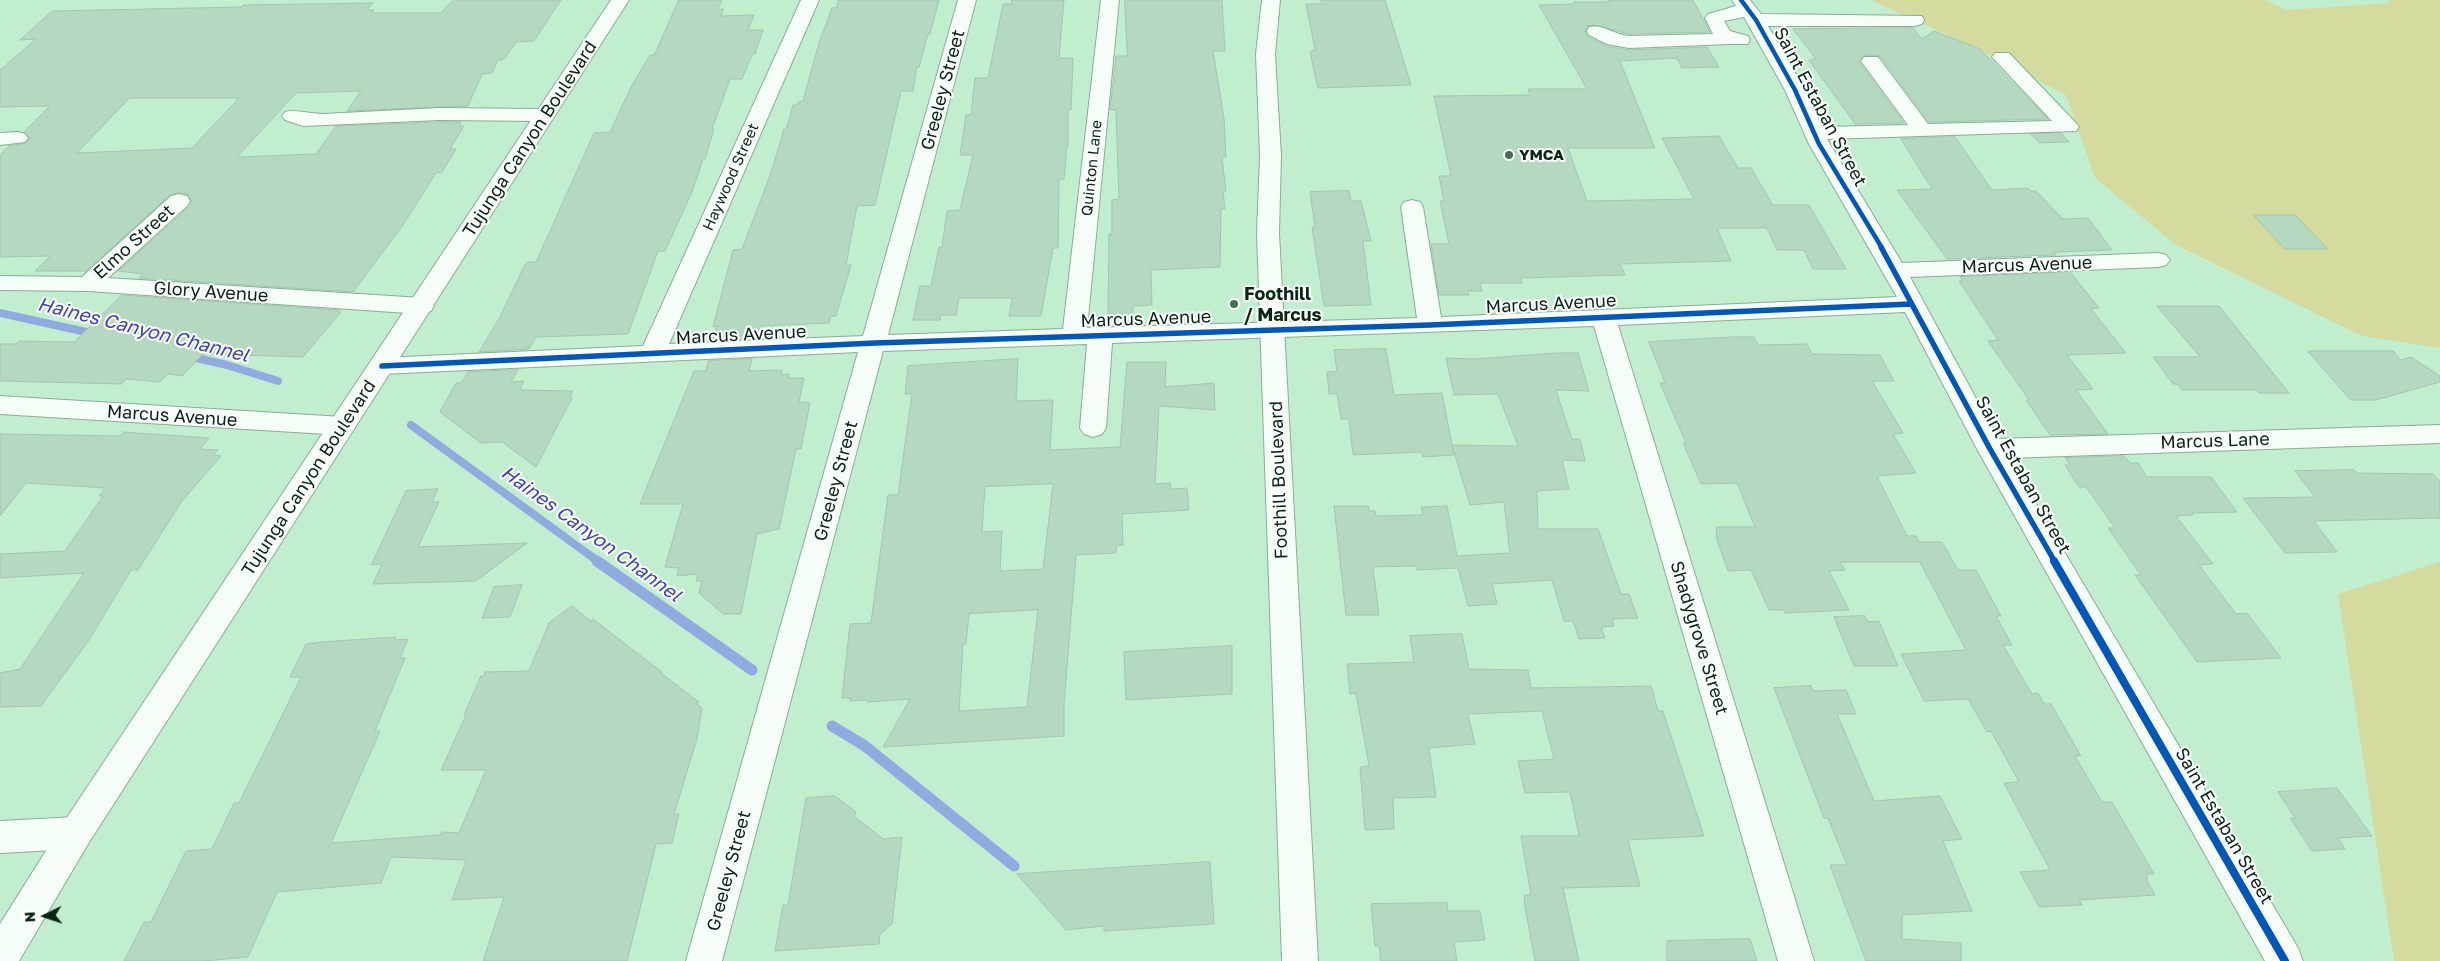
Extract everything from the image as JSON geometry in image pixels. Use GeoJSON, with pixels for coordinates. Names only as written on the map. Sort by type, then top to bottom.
{"type":"FeatureCollection","features":[{"type":"Feature","properties":{"kind":"street","name":"Tujunga Canyon Boulevard"},"geometry":{"type":"LineString","coordinates":[[0,958],[76,833],[344,426],[620,0]]}},
{"type":"Feature","properties":{"kind":"street","name":"Haywood Street"},"geometry":{"type":"LineString","coordinates":[[652,354],[810,0]]}},
{"type":"Feature","properties":{"kind":"street","name":"Greeley Street"},"geometry":{"type":"LineString","coordinates":[[704,961],[967,0]]}},
{"type":"Feature","properties":{"kind":"street","name":"Quinton Lane"},"geometry":{"type":"LineString","coordinates":[[1074,337],[1110,0]]}},
{"type":"Feature","properties":{"kind":"street","name":"Foothill Boulevard"},"geometry":{"type":"LineString","coordinates":[[1271,0],[1265,71],[1270,145],[1268,233],[1300,961]]}},
{"type":"Feature","properties":{"kind":"street"},"geometry":{"type":"LineString","coordinates":[[1728,39],[1723,36],[1714,18],[1730,12],[1754,18],[1914,20]]}},
{"type":"Feature","properties":{"kind":"street"},"geometry":{"type":"LineString","coordinates":[[1596,31],[1614,40],[1629,42],[1728,39],[1754,18]]}},
{"type":"Feature","properties":{"kind":"street","name":"Saint Estaban Street"},"geometry":{"type":"LineString","coordinates":[[1754,18],[1796,90],[1819,144],[1895,270],[1990,449],[2285,961]]}},
{"type":"Feature","properties":{"kind":"street"},"geometry":{"type":"LineString","coordinates":[[1814,133],[2069,127],[2002,57]]}},
{"type":"Feature","properties":{"kind":"street"},"geometry":{"type":"LineString","coordinates":[[1871,61],[1924,131]]}},
{"type":"Feature","properties":{"kind":"street"},"geometry":{"type":"LineString","coordinates":[[292,116],[303,120],[323,120],[439,114],[544,115]]}},
{"type":"Feature","properties":{"kind":"street","name":"Elmo Street"},"geometry":{"type":"LineString","coordinates":[[88,284],[179,201]]}},
{"type":"Feature","properties":{"kind":"street"},"geometry":{"type":"LineString","coordinates":[[1412,207],[1430,325]]}},
{"type":"Feature","properties":{"kind":"street","name":"Marcus Avenue"},"geometry":{"type":"LineString","coordinates":[[1895,270],[2158,260]]}},
{"type":"Feature","properties":{"kind":"street","name":"Glory Avenue"},"geometry":{"type":"LineString","coordinates":[[0,283],[88,284],[422,306]]}},
{"type":"Feature","properties":{"kind":"street","name":"Marcus Avenue"},"geometry":{"type":"LineString","coordinates":[[382,366],[874,343],[1430,325],[1912,304]]}},
{"type":"Feature","properties":{"kind":"street","name":"Shadygrove Street"},"geometry":{"type":"LineString","coordinates":[[1603,316],[1796,961]]}},
{"type":"Feature","properties":{"kind":"street"},"geometry":{"type":"LineString","coordinates":[[1093,428],[1100,336]]}},
{"type":"Feature","properties":{"kind":"street","name":"Marcus Avenue"},"geometry":{"type":"LineString","coordinates":[[0,405],[344,426]]}},
{"type":"Feature","properties":{"kind":"street","name":"Marcus Lane"},"geometry":{"type":"LineString","coordinates":[[1990,449],[2440,434]]}},
{"type":"Feature","properties":{"kind":"street"},"geometry":{"type":"LineString","coordinates":[[0,837],[76,833]]}},
{"type":"Feature","properties":{"kind":"green space"},"geometry":{"type":"Polygon","coordinates":[[[1871,0],[2266,0],[2286,10],[2390,3],[2389,0],[2440,0],[2440,348],[2362,336],[2176,245],[2095,178],[2066,95],[1978,49],[1871,0]]]}},
{"type":"Feature","properties":{"kind":"green space"},"geometry":{"type":"Polygon","coordinates":[[[2440,562],[2440,961],[2394,961],[2338,594],[2440,562]]]}},
{"type":"Feature","properties":{"kind":"building"},"geometry":{"type":"Polygon","coordinates":[[[454,0],[561,0],[534,41],[517,42],[503,60],[498,60],[492,73],[482,74],[468,106],[347,111],[361,91],[296,93],[237,157],[316,154],[336,126],[461,122],[459,126],[464,126],[450,149],[456,149],[442,172],[436,173],[403,225],[353,292],[139,278],[143,274],[118,271],[189,207],[192,202],[189,195],[179,192],[170,195],[86,271],[35,271],[50,256],[0,257],[0,155],[9,146],[26,143],[30,138],[24,132],[50,106],[0,107],[0,70],[36,39],[20,40],[52,11],[373,3],[367,10],[374,10],[372,13],[440,13],[454,0]],[[130,98],[77,153],[192,148],[239,98],[130,98]]]}},
{"type":"Feature","properties":{"kind":"building"},"geometry":{"type":"Polygon","coordinates":[[[679,0],[722,0],[717,10],[723,9],[721,16],[754,15],[748,30],[763,30],[755,54],[752,55],[742,79],[730,79],[712,129],[714,129],[705,159],[703,159],[692,192],[665,251],[658,251],[628,334],[536,337],[529,349],[479,352],[500,317],[524,266],[528,262],[536,262],[594,133],[610,132],[631,87],[650,55],[654,55],[679,0]]]}},
{"type":"Feature","properties":{"kind":"building"},"geometry":{"type":"Polygon","coordinates":[[[839,0],[939,0],[930,34],[928,34],[919,67],[917,67],[913,91],[901,91],[875,205],[857,206],[846,265],[851,265],[836,316],[831,316],[829,323],[760,326],[757,338],[713,340],[717,326],[713,327],[733,250],[742,249],[771,173],[793,105],[803,101],[819,43],[832,8],[836,8],[839,0]]]}},
{"type":"Feature","properties":{"kind":"building"},"geometry":{"type":"Polygon","coordinates":[[[1012,0],[1064,0],[1059,58],[1073,58],[1071,110],[1068,110],[1068,147],[1064,179],[1059,180],[1058,248],[1053,248],[1041,316],[1009,316],[1012,298],[959,298],[956,315],[941,315],[940,320],[913,320],[920,286],[931,286],[939,247],[942,247],[947,211],[960,210],[973,155],[960,155],[966,115],[971,115],[975,78],[988,78],[1003,4],[1011,4],[1012,0]]]}},
{"type":"Feature","properties":{"kind":"building"},"geometry":{"type":"Polygon","coordinates":[[[1125,0],[1222,0],[1225,51],[1213,51],[1224,118],[1226,157],[1222,157],[1226,191],[1223,191],[1225,209],[1221,209],[1220,267],[1151,270],[1152,305],[1133,306],[1133,314],[1108,315],[1109,234],[1112,234],[1112,200],[1119,199],[1116,110],[1110,110],[1116,56],[1127,56],[1125,0]]]}},
{"type":"Feature","properties":{"kind":"building"},"geometry":{"type":"Polygon","coordinates":[[[1321,0],[1385,0],[1411,85],[1318,88],[1310,52],[1315,49],[1306,4],[1322,4],[1321,0]]]}},
{"type":"Feature","properties":{"kind":"building"},"geometry":{"type":"Polygon","coordinates":[[[1608,0],[1693,0],[1710,32],[1629,34],[1594,25],[1587,26],[1585,32],[1588,37],[1606,46],[1629,50],[1707,47],[1719,67],[1682,68],[1677,58],[1620,61],[1655,148],[1568,148],[1587,201],[1694,199],[1662,138],[1719,136],[1738,168],[1751,168],[1773,205],[1809,205],[1846,269],[1813,269],[1804,250],[1777,250],[1767,228],[1717,228],[1731,261],[1620,264],[1625,275],[1521,278],[1522,283],[1480,283],[1482,291],[1468,291],[1469,295],[1439,295],[1431,244],[1449,244],[1440,201],[1444,201],[1439,176],[1451,176],[1434,96],[1530,95],[1528,89],[1587,89],[1539,5],[1609,2],[1608,0]]]}},
{"type":"Feature","properties":{"kind":"building"},"geometry":{"type":"Polygon","coordinates":[[[1913,28],[1922,39],[1934,31],[1980,49],[2048,119],[1929,122],[1880,56],[1864,55],[1859,62],[1904,123],[1855,124],[1809,60],[1816,59],[1793,29],[1913,28]]]}},
{"type":"Feature","properties":{"kind":"building"},"geometry":{"type":"Polygon","coordinates":[[[2061,133],[2069,142],[2039,143],[2031,134],[2061,133]]]}},
{"type":"Feature","properties":{"kind":"building"},"geometry":{"type":"Polygon","coordinates":[[[1955,137],[1992,190],[2028,188],[2031,191],[2036,191],[2063,219],[2088,218],[2112,250],[2054,252],[2056,255],[1947,259],[1897,190],[1932,189],[1901,139],[1955,137]]]}},
{"type":"Feature","properties":{"kind":"building"},"geometry":{"type":"Polygon","coordinates":[[[1349,191],[1351,201],[1361,201],[1371,241],[1363,241],[1371,305],[1324,306],[1312,227],[1315,227],[1310,192],[1349,191]]]}},
{"type":"Feature","properties":{"kind":"building"},"geometry":{"type":"Polygon","coordinates":[[[2254,215],[2295,215],[2328,249],[2285,249],[2254,215]]]}},
{"type":"Feature","properties":{"kind":"building"},"geometry":{"type":"Polygon","coordinates":[[[2070,272],[2099,308],[2091,309],[2126,353],[2067,355],[2093,389],[2076,390],[2108,434],[2050,435],[2026,400],[2029,400],[1988,341],[1998,340],[1959,281],[1963,281],[1960,277],[2070,272]]]}},
{"type":"Feature","properties":{"kind":"building"},"geometry":{"type":"Polygon","coordinates":[[[122,295],[339,310],[338,312],[341,312],[303,357],[203,354],[182,376],[168,374],[160,382],[126,379],[122,384],[0,381],[0,344],[16,344],[19,341],[74,342],[122,295]]]}},
{"type":"Feature","properties":{"kind":"building"},"geometry":{"type":"Polygon","coordinates":[[[2157,306],[2219,306],[2289,393],[2259,393],[2257,390],[2182,390],[2177,384],[2173,384],[2153,357],[2200,357],[2157,306]]]}},
{"type":"Feature","properties":{"kind":"building"},"geometry":{"type":"Polygon","coordinates":[[[1754,337],[1758,345],[1807,344],[1812,354],[1880,355],[1894,381],[1872,381],[1903,433],[1893,434],[1916,473],[1877,476],[1907,536],[1916,536],[1919,542],[1942,542],[1958,570],[1976,570],[2001,616],[1996,616],[2012,645],[2003,645],[2032,694],[2038,693],[2044,704],[2051,704],[2081,756],[2075,756],[2102,802],[2112,802],[2154,874],[2146,874],[2148,878],[2146,879],[2155,895],[2079,900],[2082,905],[2039,907],[2020,872],[2050,870],[2004,783],[2019,782],[1991,731],[1987,732],[1968,699],[1924,701],[1901,654],[1966,650],[1920,562],[1840,562],[1845,570],[1829,571],[1849,610],[1785,613],[1784,610],[1769,610],[1751,570],[1728,571],[1717,540],[1716,527],[1755,527],[1737,483],[1701,484],[1683,443],[1686,443],[1660,383],[1665,383],[1649,342],[1754,337]]]}},
{"type":"Feature","properties":{"kind":"building"},"geometry":{"type":"Polygon","coordinates":[[[1386,349],[1394,395],[1442,393],[1454,455],[1423,457],[1422,452],[1353,455],[1349,419],[1341,419],[1337,394],[1329,394],[1327,372],[1337,371],[1334,350],[1386,349]]]}},
{"type":"Feature","properties":{"kind":"building"},"geometry":{"type":"Polygon","coordinates":[[[2308,351],[2393,351],[2401,360],[2411,357],[2440,376],[2440,382],[2376,400],[2351,400],[2308,351]]]}},
{"type":"Feature","properties":{"kind":"building"},"geometry":{"type":"Polygon","coordinates":[[[1578,353],[1589,391],[1556,390],[1572,439],[1580,439],[1585,461],[1562,460],[1569,489],[1537,491],[1538,529],[1598,529],[1621,594],[1629,594],[1638,618],[1612,619],[1614,626],[1601,627],[1605,638],[1579,639],[1573,621],[1564,621],[1552,580],[1492,584],[1497,604],[1468,606],[1458,568],[1417,570],[1416,566],[1373,567],[1379,615],[1346,615],[1334,506],[1368,506],[1369,511],[1375,511],[1376,516],[1423,515],[1421,507],[1447,506],[1457,556],[1510,553],[1504,502],[1470,505],[1452,445],[1518,446],[1498,394],[1454,395],[1446,358],[1474,359],[1578,353]]]}},
{"type":"Feature","properties":{"kind":"building"},"geometry":{"type":"Polygon","coordinates":[[[752,359],[749,371],[782,370],[781,375],[789,374],[788,378],[804,378],[799,402],[810,403],[801,449],[796,449],[779,529],[757,534],[741,614],[723,614],[699,593],[702,581],[696,581],[698,574],[677,576],[679,568],[665,567],[683,504],[640,504],[694,371],[706,371],[708,361],[752,359]]]}},
{"type":"Feature","properties":{"kind":"building"},"geometry":{"type":"Polygon","coordinates":[[[1018,359],[1016,401],[1053,400],[1050,450],[1120,447],[1127,362],[1166,362],[1165,387],[1214,383],[1215,410],[1159,406],[1155,484],[1170,483],[1171,489],[1187,488],[1189,510],[1122,514],[1123,545],[1116,546],[1116,553],[1076,555],[1064,704],[1064,736],[883,747],[910,699],[867,702],[868,700],[850,701],[850,698],[842,698],[850,624],[871,623],[888,495],[898,495],[912,394],[905,394],[908,366],[1018,359]],[[1053,484],[985,487],[982,532],[1002,531],[1000,571],[1043,569],[1053,484]],[[1038,610],[969,614],[966,644],[963,644],[959,711],[1027,707],[1038,610]]]}},
{"type":"Feature","properties":{"kind":"building"},"geometry":{"type":"Polygon","coordinates":[[[518,370],[511,382],[524,381],[520,390],[573,391],[570,398],[572,398],[536,467],[502,442],[481,443],[440,412],[456,383],[461,383],[468,372],[518,370]]]}},
{"type":"Feature","properties":{"kind":"building"},"geometry":{"type":"Polygon","coordinates":[[[124,432],[209,438],[200,449],[218,450],[213,455],[221,456],[182,501],[138,570],[131,570],[89,640],[41,706],[0,707],[0,673],[20,669],[84,573],[0,578],[0,554],[65,551],[103,496],[99,496],[105,488],[26,483],[0,516],[0,434],[120,436],[124,432]]]}},
{"type":"Feature","properties":{"kind":"building"},"geometry":{"type":"Polygon","coordinates":[[[2124,456],[2130,463],[2138,463],[2147,477],[2211,477],[2237,512],[2192,513],[2193,515],[2176,516],[2213,564],[2199,565],[2236,614],[2247,613],[2281,658],[2197,662],[2135,575],[2141,575],[2108,528],[2115,528],[2086,487],[2079,487],[2065,465],[2070,465],[2065,458],[2124,456]]]}},
{"type":"Feature","properties":{"kind":"building"},"geometry":{"type":"Polygon","coordinates":[[[2354,470],[2357,473],[2433,474],[2440,482],[2440,518],[2314,521],[2337,552],[2285,553],[2243,498],[2315,497],[2295,471],[2354,470]]]}},
{"type":"Feature","properties":{"kind":"building"},"geometry":{"type":"Polygon","coordinates":[[[438,489],[432,502],[439,502],[418,547],[527,543],[476,581],[373,584],[382,564],[371,565],[406,491],[438,489]]]}},
{"type":"Feature","properties":{"kind":"building"},"geometry":{"type":"Polygon","coordinates":[[[522,585],[510,617],[482,618],[494,587],[522,585]]]}},
{"type":"Feature","properties":{"kind":"building"},"geometry":{"type":"Polygon","coordinates":[[[572,606],[591,621],[593,619],[662,672],[699,702],[697,704],[702,708],[697,739],[674,814],[679,814],[672,843],[656,844],[627,961],[483,961],[504,897],[452,900],[466,860],[391,857],[381,883],[277,892],[248,957],[204,961],[124,961],[144,922],[151,922],[186,851],[212,849],[234,803],[239,803],[301,677],[290,677],[306,644],[396,637],[395,640],[408,639],[400,658],[405,658],[375,731],[380,731],[331,843],[440,835],[442,832],[459,833],[486,770],[441,770],[481,676],[484,676],[485,672],[529,671],[549,623],[572,606]]]}},
{"type":"Feature","properties":{"kind":"building"},"geometry":{"type":"Polygon","coordinates":[[[1865,616],[1868,622],[1879,621],[1898,666],[1854,666],[1834,617],[1865,616]]]}},
{"type":"Feature","properties":{"kind":"building"},"geometry":{"type":"Polygon","coordinates":[[[1462,634],[1469,669],[1528,670],[1531,688],[1651,686],[1658,711],[1663,711],[1704,836],[1628,840],[1640,886],[1563,888],[1579,961],[1535,961],[1525,907],[1524,895],[1531,895],[1521,836],[1579,836],[1570,792],[1525,793],[1518,761],[1554,759],[1542,711],[1468,714],[1475,744],[1429,748],[1436,797],[1393,798],[1394,829],[1365,830],[1360,767],[1369,766],[1356,693],[1350,694],[1347,664],[1414,662],[1410,636],[1462,634]]]}},
{"type":"Feature","properties":{"kind":"building"},"geometry":{"type":"Polygon","coordinates":[[[1232,646],[1232,694],[1126,700],[1124,652],[1232,646]]]}},
{"type":"Feature","properties":{"kind":"building"},"geometry":{"type":"Polygon","coordinates":[[[1811,686],[1813,691],[1846,690],[1856,714],[1837,714],[1874,801],[1940,796],[1962,839],[1943,841],[1972,911],[1902,915],[1902,939],[1961,943],[1961,961],[1866,961],[1830,865],[1847,865],[1828,818],[1824,818],[1774,688],[1811,686]]]}},
{"type":"Feature","properties":{"kind":"building"},"geometry":{"type":"Polygon","coordinates":[[[2337,788],[2372,836],[2338,838],[2345,849],[2312,851],[2290,818],[2295,818],[2278,792],[2337,788]]]}},
{"type":"Feature","properties":{"kind":"building"},"geometry":{"type":"Polygon","coordinates":[[[835,796],[856,812],[854,816],[883,839],[902,837],[892,924],[880,934],[879,944],[775,951],[783,905],[788,905],[806,798],[835,796]]]}},
{"type":"Feature","properties":{"kind":"building"},"geometry":{"type":"Polygon","coordinates":[[[1210,862],[1214,924],[1104,931],[1104,926],[1066,930],[1017,874],[1210,862]]]}},
{"type":"Feature","properties":{"kind":"building"},"geometry":{"type":"Polygon","coordinates":[[[1447,903],[1448,911],[1480,911],[1485,940],[1454,942],[1457,961],[1381,961],[1379,946],[1375,946],[1371,904],[1447,903]]]}},
{"type":"Feature","properties":{"kind":"building"},"geometry":{"type":"Polygon","coordinates":[[[1750,939],[1757,961],[1667,961],[1667,941],[1750,939]]]}},
{"type":"Feature","properties":{"kind":"waterway","name":"Haines Canyon Channel"},"geometry":{"type":"LineString","coordinates":[[0,313],[95,334]]}},
{"type":"Feature","properties":{"kind":"waterway","name":"Haines Canyon Channel"},"geometry":{"type":"LineString","coordinates":[[188,356],[227,365],[278,381]]}},
{"type":"Feature","properties":{"kind":"waterway","name":"Haines Canyon Channel"},"geometry":{"type":"LineString","coordinates":[[411,425],[599,562]]}},
{"type":"Feature","properties":{"kind":"waterway","name":"Haines Canyon Channel"},"geometry":{"type":"LineString","coordinates":[[597,561],[752,670]]}},
{"type":"Feature","properties":{"kind":"waterway","name":"Haines Canyon Channel"},"geometry":{"type":"LineString","coordinates":[[832,726],[865,746],[1014,866]]}},
{"type":"Feature","properties":{"kind":"cycle path"},"geometry":{"type":"LineString","coordinates":[[1741,0],[1756,20],[1795,90],[1819,144],[1895,270],[1990,449],[2285,961]]}},
{"type":"Feature","properties":{"kind":"cycle path"},"geometry":{"type":"LineString","coordinates":[[382,366],[875,343],[1430,325],[1911,304]]}},
{"type":"Feature","properties":{"kind":"place","name":"YMCA"},"geometry":{"type":"Point","coordinates":[1509,155]}},
{"type":"Feature","properties":{"kind":"place","name":"Foothill / Marcus"},"geometry":{"type":"Point","coordinates":[1234,304]}}]}
